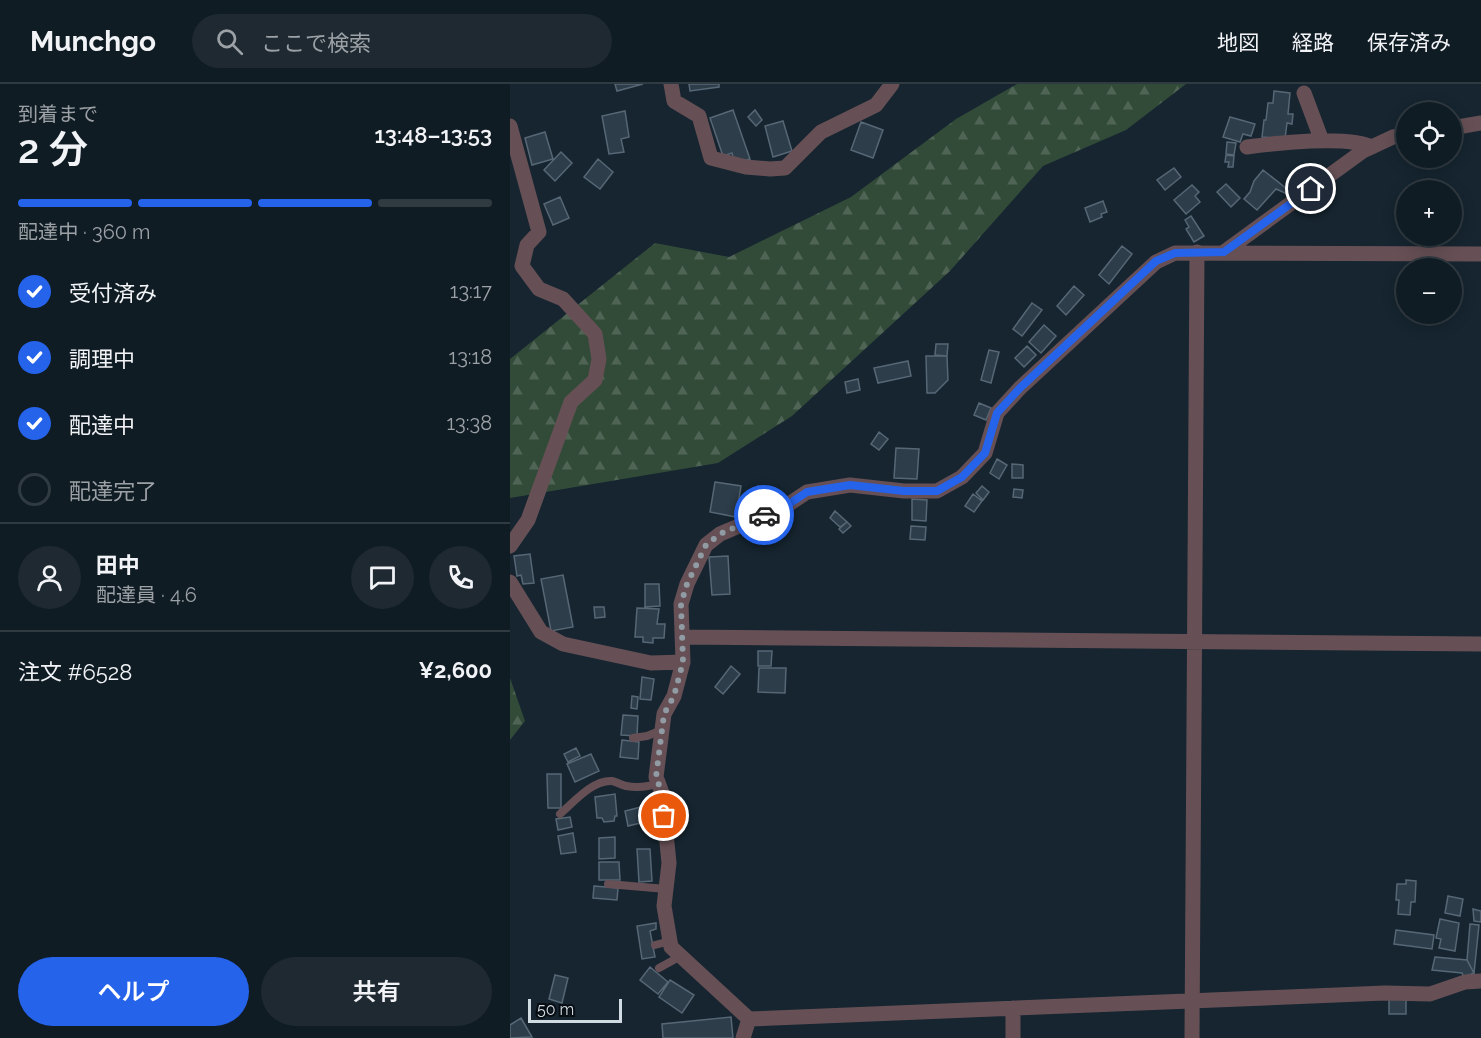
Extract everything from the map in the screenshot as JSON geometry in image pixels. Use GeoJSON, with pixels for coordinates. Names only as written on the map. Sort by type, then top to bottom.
{"type":"FeatureCollection","features":[{"type":"Feature","properties":{"kind":"street"},"geometry":{"type":"LineString","coordinates":[[671,84],[674,101],[699,116],[711,158],[746,167],[770,170],[785,168],[821,132],[876,105],[892,84]]}},
{"type":"Feature","properties":{"kind":"street"},"geometry":{"type":"LineString","coordinates":[[1304,93],[1322,141]]}},
{"type":"Feature","properties":{"kind":"street"},"geometry":{"type":"LineString","coordinates":[[1462,126],[1481,123]]}},
{"type":"Feature","properties":{"kind":"street"},"geometry":{"type":"LineString","coordinates":[[510,129],[539,232],[527,244],[522,266],[539,289],[563,299],[595,334],[599,359],[595,380],[571,402],[528,520],[510,546]]}},
{"type":"Feature","properties":{"kind":"street"},"geometry":{"type":"LineString","coordinates":[[1224,252],[1363,151],[1396,137]]}},
{"type":"Feature","properties":{"kind":"street"},"geometry":{"type":"LineString","coordinates":[[1247,147],[1322,141],[1364,143],[1372,147]]}},
{"type":"Feature","properties":{"kind":"street"},"geometry":{"type":"LineString","coordinates":[[1192,1038],[1197,252]]}},
{"type":"Feature","properties":{"kind":"street"},"geometry":{"type":"LineString","coordinates":[[1481,254],[1175,253],[1156,261],[1020,388],[997,413],[985,453],[962,477],[937,491],[904,491],[850,485],[807,492],[786,506],[720,534],[706,545],[687,584],[681,604],[683,662],[674,696],[664,714],[656,777],[662,793],[669,863],[664,906],[671,946],[749,1019],[1384,993],[1430,994],[1465,982],[1481,981]]}},
{"type":"Feature","properties":{"kind":"street"},"geometry":{"type":"LineString","coordinates":[[510,582],[541,632],[563,644],[651,663],[683,662]]}},
{"type":"Feature","properties":{"kind":"street"},"geometry":{"type":"LineString","coordinates":[[683,637],[1481,644]]}},
{"type":"Feature","properties":{"kind":"street"},"geometry":{"type":"LineString","coordinates":[[1013,1008],[1013,1038]]}},
{"type":"Feature","properties":{"kind":"street"},"geometry":{"type":"LineString","coordinates":[[743,1038],[749,1019]]}},
{"type":"Feature","properties":{"kind":"lane"},"geometry":{"type":"LineString","coordinates":[[633,738],[662,730]]}},
{"type":"Feature","properties":{"kind":"lane"},"geometry":{"type":"LineString","coordinates":[[560,814],[599,783],[613,781],[626,786],[647,788],[659,783]]}},
{"type":"Feature","properties":{"kind":"lane"},"geometry":{"type":"LineString","coordinates":[[608,884],[666,889]]}},
{"type":"Feature","properties":{"kind":"lane"},"geometry":{"type":"LineString","coordinates":[[655,945],[670,941]]}},
{"type":"Feature","properties":{"kind":"lane"},"geometry":{"type":"LineString","coordinates":[[658,969],[681,956]]}},
{"type":"Feature","properties":{"kind":"green space"},"geometry":{"type":"Polygon","coordinates":[[[1017,84],[1186,84],[1126,130],[1043,166],[950,271],[792,416],[718,463],[510,498],[510,359],[655,243],[729,257],[851,197],[956,119],[1017,84]]]}},
{"type":"Feature","properties":{"kind":"green space"},"geometry":{"type":"Polygon","coordinates":[[[510,678],[525,721],[510,740],[510,678]]]}},
{"type":"Feature","properties":{"kind":"building"},"geometry":{"type":"Polygon","coordinates":[[[615,84],[643,84],[617,91],[615,84]]]}},
{"type":"Feature","properties":{"kind":"building"},"geometry":{"type":"Polygon","coordinates":[[[689,84],[719,84],[719,87],[690,91],[689,84]]]}},
{"type":"Feature","properties":{"kind":"building"},"geometry":{"type":"Polygon","coordinates":[[[1274,91],[1290,93],[1288,114],[1293,114],[1292,124],[1287,123],[1285,139],[1262,137],[1268,103],[1273,103],[1274,91]]]}},
{"type":"Feature","properties":{"kind":"building"},"geometry":{"type":"Polygon","coordinates":[[[733,110],[750,159],[735,164],[732,153],[723,156],[710,118],[733,110]]]}},
{"type":"Feature","properties":{"kind":"building"},"geometry":{"type":"Polygon","coordinates":[[[755,110],[762,120],[756,126],[748,117],[755,110]]]}},
{"type":"Feature","properties":{"kind":"building"},"geometry":{"type":"Polygon","coordinates":[[[625,111],[629,137],[621,139],[624,152],[609,154],[602,116],[625,111]]]}},
{"type":"Feature","properties":{"kind":"building"},"geometry":{"type":"Polygon","coordinates":[[[1230,117],[1255,124],[1251,136],[1243,134],[1240,142],[1223,137],[1230,117]]]}},
{"type":"Feature","properties":{"kind":"building"},"geometry":{"type":"Polygon","coordinates":[[[783,121],[792,151],[773,157],[765,126],[783,121]]]}},
{"type":"Feature","properties":{"kind":"building"},"geometry":{"type":"Polygon","coordinates":[[[861,122],[883,130],[873,158],[851,150],[861,122]]]}},
{"type":"Feature","properties":{"kind":"building"},"geometry":{"type":"Polygon","coordinates":[[[545,132],[553,159],[532,165],[525,138],[545,132]]]}},
{"type":"Feature","properties":{"kind":"building"},"geometry":{"type":"Polygon","coordinates":[[[1227,142],[1236,143],[1234,155],[1226,154],[1227,142]]]}},
{"type":"Feature","properties":{"kind":"building"},"geometry":{"type":"Polygon","coordinates":[[[561,152],[572,163],[555,181],[544,170],[561,152]]]}},
{"type":"Feature","properties":{"kind":"building"},"geometry":{"type":"Polygon","coordinates":[[[1226,155],[1234,156],[1233,167],[1228,167],[1229,162],[1225,162],[1226,155]]]}},
{"type":"Feature","properties":{"kind":"building"},"geometry":{"type":"Polygon","coordinates":[[[598,159],[613,172],[600,189],[584,177],[598,159]]]}},
{"type":"Feature","properties":{"kind":"building"},"geometry":{"type":"Polygon","coordinates":[[[1174,168],[1181,177],[1165,190],[1157,180],[1174,168]]]}},
{"type":"Feature","properties":{"kind":"building"},"geometry":{"type":"Polygon","coordinates":[[[1263,170],[1287,189],[1285,193],[1276,189],[1257,210],[1244,199],[1263,170]]]}},
{"type":"Feature","properties":{"kind":"building"},"geometry":{"type":"Polygon","coordinates":[[[1226,184],[1240,198],[1231,207],[1217,192],[1226,184]]]}},
{"type":"Feature","properties":{"kind":"building"},"geometry":{"type":"Polygon","coordinates":[[[1192,185],[1199,192],[1195,196],[1200,202],[1186,214],[1174,200],[1192,185]]]}},
{"type":"Feature","properties":{"kind":"building"},"geometry":{"type":"Polygon","coordinates":[[[560,197],[569,218],[553,225],[544,204],[560,197]]]}},
{"type":"Feature","properties":{"kind":"building"},"geometry":{"type":"Polygon","coordinates":[[[1103,201],[1107,212],[1090,222],[1085,208],[1103,201]]]}},
{"type":"Feature","properties":{"kind":"building"},"geometry":{"type":"Polygon","coordinates":[[[1191,216],[1204,236],[1194,242],[1186,229],[1189,227],[1185,220],[1191,216]]]}},
{"type":"Feature","properties":{"kind":"building"},"geometry":{"type":"Polygon","coordinates":[[[1122,246],[1132,254],[1109,284],[1099,275],[1122,246]]]}},
{"type":"Feature","properties":{"kind":"building"},"geometry":{"type":"Polygon","coordinates":[[[1074,286],[1084,295],[1066,315],[1057,306],[1074,286]]]}},
{"type":"Feature","properties":{"kind":"building"},"geometry":{"type":"Polygon","coordinates":[[[1032,303],[1042,310],[1022,336],[1013,329],[1032,303]]]}},
{"type":"Feature","properties":{"kind":"building"},"geometry":{"type":"Polygon","coordinates":[[[1044,325],[1056,336],[1041,353],[1029,342],[1044,325]]]}},
{"type":"Feature","properties":{"kind":"building"},"geometry":{"type":"Polygon","coordinates":[[[936,344],[948,344],[947,356],[935,355],[936,344]]]}},
{"type":"Feature","properties":{"kind":"building"},"geometry":{"type":"Polygon","coordinates":[[[1027,346],[1036,355],[1024,367],[1015,358],[1027,346]]]}},
{"type":"Feature","properties":{"kind":"building"},"geometry":{"type":"Polygon","coordinates":[[[989,350],[999,352],[991,383],[981,380],[989,350]]]}},
{"type":"Feature","properties":{"kind":"building"},"geometry":{"type":"Polygon","coordinates":[[[926,356],[947,356],[948,380],[935,393],[927,393],[926,356]]]}},
{"type":"Feature","properties":{"kind":"building"},"geometry":{"type":"Polygon","coordinates":[[[908,361],[911,376],[878,383],[874,368],[908,361]]]}},
{"type":"Feature","properties":{"kind":"building"},"geometry":{"type":"Polygon","coordinates":[[[858,379],[860,390],[847,393],[845,382],[858,379]]]}},
{"type":"Feature","properties":{"kind":"building"},"geometry":{"type":"Polygon","coordinates":[[[979,403],[991,408],[986,420],[974,415],[979,403]]]}},
{"type":"Feature","properties":{"kind":"building"},"geometry":{"type":"Polygon","coordinates":[[[879,432],[888,439],[879,450],[871,444],[879,432]]]}},
{"type":"Feature","properties":{"kind":"building"},"geometry":{"type":"Polygon","coordinates":[[[896,448],[919,449],[917,479],[894,478],[896,448]]]}},
{"type":"Feature","properties":{"kind":"building"},"geometry":{"type":"Polygon","coordinates":[[[997,459],[1007,465],[999,479],[990,473],[997,459]]]}},
{"type":"Feature","properties":{"kind":"building"},"geometry":{"type":"Polygon","coordinates":[[[1012,464],[1023,465],[1023,478],[1012,478],[1012,464]]]}},
{"type":"Feature","properties":{"kind":"building"},"geometry":{"type":"Polygon","coordinates":[[[715,482],[741,486],[736,517],[710,512],[715,482]]]}},
{"type":"Feature","properties":{"kind":"building"},"geometry":{"type":"Polygon","coordinates":[[[758,486],[774,488],[773,499],[756,497],[758,486]]]}},
{"type":"Feature","properties":{"kind":"building"},"geometry":{"type":"Polygon","coordinates":[[[982,486],[989,492],[983,500],[976,493],[982,486]]]}},
{"type":"Feature","properties":{"kind":"building"},"geometry":{"type":"Polygon","coordinates":[[[1014,489],[1023,490],[1022,498],[1013,497],[1014,489]]]}},
{"type":"Feature","properties":{"kind":"building"},"geometry":{"type":"Polygon","coordinates":[[[973,494],[982,501],[974,512],[965,506],[973,494]]]}},
{"type":"Feature","properties":{"kind":"building"},"geometry":{"type":"Polygon","coordinates":[[[912,499],[927,500],[926,521],[912,520],[912,499]]]}},
{"type":"Feature","properties":{"kind":"building"},"geometry":{"type":"Polygon","coordinates":[[[835,511],[847,522],[840,527],[830,518],[835,511]]]}},
{"type":"Feature","properties":{"kind":"building"},"geometry":{"type":"Polygon","coordinates":[[[847,522],[851,526],[843,533],[839,529],[847,522]]]}},
{"type":"Feature","properties":{"kind":"building"},"geometry":{"type":"Polygon","coordinates":[[[911,526],[926,527],[925,540],[910,539],[911,526]]]}},
{"type":"Feature","properties":{"kind":"building"},"geometry":{"type":"Polygon","coordinates":[[[530,554],[534,583],[523,584],[521,575],[517,576],[514,556],[530,554]]]}},
{"type":"Feature","properties":{"kind":"building"},"geometry":{"type":"Polygon","coordinates":[[[728,556],[730,594],[712,595],[709,557],[728,556]]]}},
{"type":"Feature","properties":{"kind":"building"},"geometry":{"type":"Polygon","coordinates":[[[563,575],[573,627],[551,631],[541,579],[563,575]]]}},
{"type":"Feature","properties":{"kind":"building"},"geometry":{"type":"Polygon","coordinates":[[[645,584],[659,584],[660,606],[645,607],[645,584]]]}},
{"type":"Feature","properties":{"kind":"building"},"geometry":{"type":"Polygon","coordinates":[[[594,607],[604,607],[605,617],[595,618],[594,607]]]}},
{"type":"Feature","properties":{"kind":"building"},"geometry":{"type":"Polygon","coordinates":[[[637,608],[659,609],[657,624],[665,624],[664,638],[653,638],[653,643],[643,642],[643,637],[635,637],[637,608]]]}},
{"type":"Feature","properties":{"kind":"building"},"geometry":{"type":"Polygon","coordinates":[[[758,651],[772,651],[771,666],[758,666],[758,651]]]}},
{"type":"Feature","properties":{"kind":"building"},"geometry":{"type":"Polygon","coordinates":[[[731,666],[740,674],[723,694],[715,687],[731,666]]]}},
{"type":"Feature","properties":{"kind":"building"},"geometry":{"type":"Polygon","coordinates":[[[759,668],[786,668],[785,693],[758,692],[759,668]]]}},
{"type":"Feature","properties":{"kind":"building"},"geometry":{"type":"Polygon","coordinates":[[[642,677],[654,679],[651,700],[640,699],[642,677]]]}},
{"type":"Feature","properties":{"kind":"building"},"geometry":{"type":"Polygon","coordinates":[[[632,696],[638,697],[637,709],[631,708],[632,696]]]}},
{"type":"Feature","properties":{"kind":"building"},"geometry":{"type":"Polygon","coordinates":[[[623,715],[638,716],[637,736],[621,735],[623,715]]]}},
{"type":"Feature","properties":{"kind":"building"},"geometry":{"type":"Polygon","coordinates":[[[622,740],[639,742],[638,759],[620,757],[622,740]]]}},
{"type":"Feature","properties":{"kind":"building"},"geometry":{"type":"Polygon","coordinates":[[[576,748],[580,756],[568,762],[564,754],[576,748]]]}},
{"type":"Feature","properties":{"kind":"building"},"geometry":{"type":"Polygon","coordinates":[[[591,754],[599,771],[575,782],[567,764],[591,754]]]}},
{"type":"Feature","properties":{"kind":"building"},"geometry":{"type":"Polygon","coordinates":[[[547,774],[561,774],[561,808],[548,808],[547,774]]]}},
{"type":"Feature","properties":{"kind":"building"},"geometry":{"type":"Polygon","coordinates":[[[615,794],[617,816],[614,821],[604,822],[602,818],[597,818],[595,797],[615,794]]]}},
{"type":"Feature","properties":{"kind":"building"},"geometry":{"type":"Polygon","coordinates":[[[641,807],[645,822],[628,826],[625,811],[641,807]]]}},
{"type":"Feature","properties":{"kind":"building"},"geometry":{"type":"Polygon","coordinates":[[[570,817],[572,827],[558,830],[556,819],[570,817]]]}},
{"type":"Feature","properties":{"kind":"building"},"geometry":{"type":"Polygon","coordinates":[[[573,833],[576,852],[561,854],[558,836],[573,833]]]}},
{"type":"Feature","properties":{"kind":"building"},"geometry":{"type":"Polygon","coordinates":[[[615,837],[615,858],[599,859],[599,838],[615,837]]]}},
{"type":"Feature","properties":{"kind":"building"},"geometry":{"type":"Polygon","coordinates":[[[637,849],[650,849],[652,881],[639,882],[637,849]]]}},
{"type":"Feature","properties":{"kind":"building"},"geometry":{"type":"Polygon","coordinates":[[[599,862],[619,862],[620,880],[599,880],[599,862]]]}},
{"type":"Feature","properties":{"kind":"building"},"geometry":{"type":"Polygon","coordinates":[[[1406,880],[1416,881],[1415,902],[1411,902],[1410,915],[1398,914],[1399,900],[1396,900],[1397,884],[1406,884],[1406,880]]]}},
{"type":"Feature","properties":{"kind":"building"},"geometry":{"type":"Polygon","coordinates":[[[594,886],[618,888],[617,900],[593,898],[594,886]]]}},
{"type":"Feature","properties":{"kind":"building"},"geometry":{"type":"Polygon","coordinates":[[[1448,896],[1463,899],[1460,916],[1445,913],[1448,896]]]}},
{"type":"Feature","properties":{"kind":"building"},"geometry":{"type":"Polygon","coordinates":[[[1473,909],[1481,911],[1481,922],[1474,921],[1473,909]]]}},
{"type":"Feature","properties":{"kind":"building"},"geometry":{"type":"Polygon","coordinates":[[[1440,919],[1459,923],[1455,951],[1439,948],[1441,939],[1436,938],[1440,919]]]}},
{"type":"Feature","properties":{"kind":"building"},"geometry":{"type":"Polygon","coordinates":[[[656,923],[656,929],[650,931],[655,957],[642,959],[637,926],[656,923]]]}},
{"type":"Feature","properties":{"kind":"building"},"geometry":{"type":"Polygon","coordinates":[[[1470,924],[1479,925],[1474,973],[1467,960],[1470,924]]]}},
{"type":"Feature","properties":{"kind":"building"},"geometry":{"type":"Polygon","coordinates":[[[1396,930],[1434,935],[1432,949],[1394,944],[1396,930]]]}},
{"type":"Feature","properties":{"kind":"building"},"geometry":{"type":"Polygon","coordinates":[[[1435,957],[1467,960],[1474,973],[1464,977],[1462,973],[1432,970],[1435,957]]]}},
{"type":"Feature","properties":{"kind":"building"},"geometry":{"type":"Polygon","coordinates":[[[650,967],[668,982],[658,994],[640,980],[650,967]]]}},
{"type":"Feature","properties":{"kind":"building"},"geometry":{"type":"Polygon","coordinates":[[[555,975],[568,978],[562,1003],[549,999],[555,975]]]}},
{"type":"Feature","properties":{"kind":"building"},"geometry":{"type":"Polygon","coordinates":[[[670,980],[694,995],[682,1013],[659,997],[670,980]]]}},
{"type":"Feature","properties":{"kind":"building"},"geometry":{"type":"Polygon","coordinates":[[[1389,999],[1406,999],[1406,1014],[1389,1014],[1389,999]]]}},
{"type":"Feature","properties":{"kind":"building"},"geometry":{"type":"Polygon","coordinates":[[[731,1017],[733,1038],[663,1038],[662,1024],[731,1017]]]}},
{"type":"Feature","properties":{"kind":"building"},"geometry":{"type":"Polygon","coordinates":[[[521,1018],[532,1037],[510,1038],[510,1025],[521,1018]]]}},
{"type":"Feature","properties":{"kind":"way so far"},"geometry":{"type":"LineString","coordinates":[[664,816],[662,793],[656,777],[664,714],[674,696],[683,662],[681,604],[687,584],[706,545],[720,534],[764,515]]}},
{"type":"Feature","properties":{"kind":"route"},"geometry":{"type":"LineString","coordinates":[[764,515],[786,506],[807,492],[850,485],[904,491],[937,491],[962,477],[985,453],[997,413],[1020,388],[1156,261],[1175,253],[1224,252],[1311,189]]}}]}
